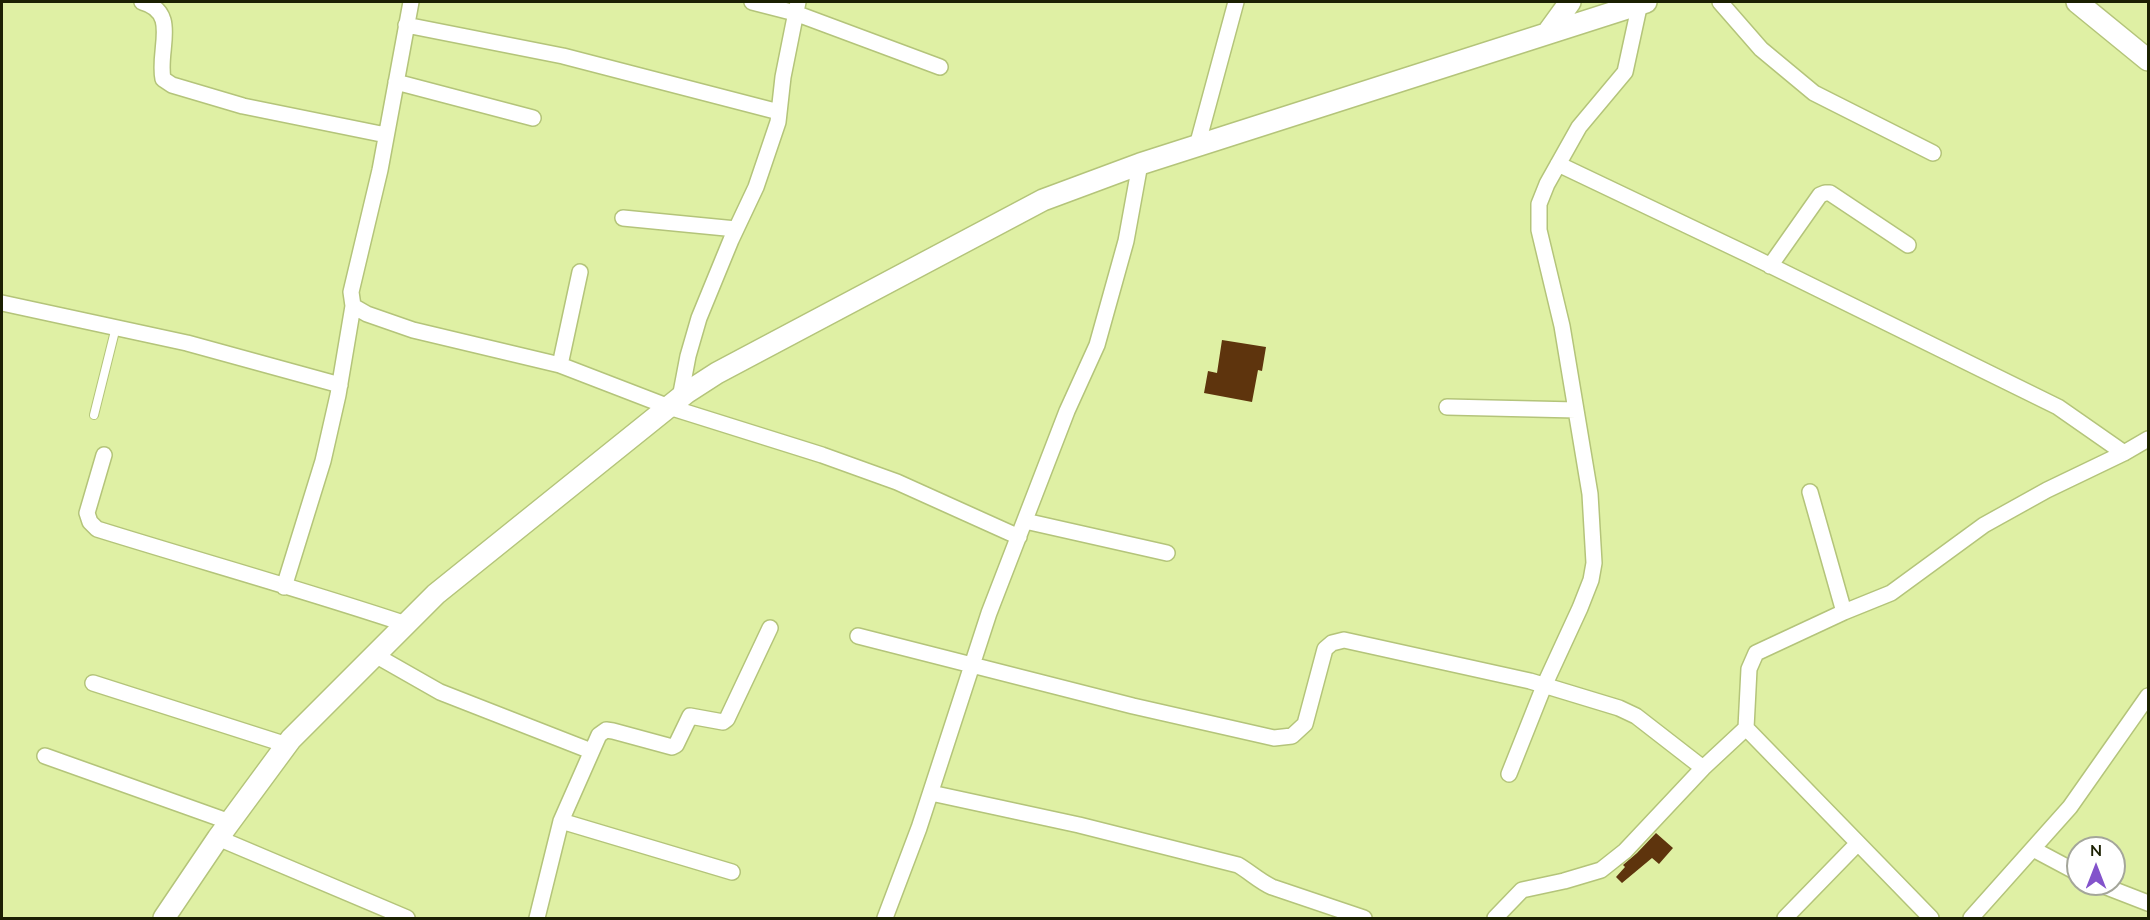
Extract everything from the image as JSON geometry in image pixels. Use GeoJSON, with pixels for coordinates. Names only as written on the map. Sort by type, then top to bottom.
{"type":"FeatureCollection","features":[{"type":"Feature","properties":{"kind":"main road"},"geometry":{"type":"LineString","coordinates":[[1549,31],[1570,2]]}},
{"type":"Feature","properties":{"kind":"main road"},"geometry":{"type":"LineString","coordinates":[[164,918],[224,830],[287,745],[436,594],[675,402],[717,373],[1043,200],[1140,164],[1643,2]]}},
{"type":"Feature","properties":{"kind":"main road"},"geometry":{"type":"LineString","coordinates":[[2077,2],[2148,60]]}},
{"type":"Feature","properties":{"kind":"street"},"geometry":{"type":"LineString","coordinates":[[142,2],[160,10],[165,20],[161,69],[163,79],[172,85],[243,106],[386,135]]}},
{"type":"Feature","properties":{"kind":"street"},"geometry":{"type":"LineString","coordinates":[[284,586],[322,461],[340,385],[353,306],[351,291],[380,170],[411,2]]}},
{"type":"Feature","properties":{"kind":"street"},"geometry":{"type":"LineString","coordinates":[[752,2],[797,7],[940,67]]}},
{"type":"Feature","properties":{"kind":"street"},"geometry":{"type":"LineString","coordinates":[[1197,146],[1236,2]]}},
{"type":"Feature","properties":{"kind":"street"},"geometry":{"type":"LineString","coordinates":[[1509,774],[1544,686],[1580,608],[1591,580],[1594,563],[1590,494],[1562,326],[1539,230],[1539,204],[1547,184],[1579,127],[1625,72],[1643,2]]}},
{"type":"Feature","properties":{"kind":"street"},"geometry":{"type":"LineString","coordinates":[[1720,2],[1761,49],[1814,93],[1933,153]]}},
{"type":"Feature","properties":{"kind":"street"},"geometry":{"type":"LineString","coordinates":[[675,402],[699,318],[756,187],[778,122],[797,7]]}},
{"type":"Feature","properties":{"kind":"street"},"geometry":{"type":"LineString","coordinates":[[406,25],[563,56],[779,112]]}},
{"type":"Feature","properties":{"kind":"street"},"geometry":{"type":"LineString","coordinates":[[396,82],[533,118]]}},
{"type":"Feature","properties":{"kind":"street"},"geometry":{"type":"LineString","coordinates":[[885,918],[931,793],[989,614],[1067,411],[1096,345],[1126,241],[1140,164]]}},
{"type":"Feature","properties":{"kind":"street"},"geometry":{"type":"LineString","coordinates":[[1558,164],[2058,407],[2124,453]]}},
{"type":"Feature","properties":{"kind":"street"},"geometry":{"type":"LineString","coordinates":[[1770,266],[1820,195],[1825,193],[1830,193],[1908,245]]}},
{"type":"Feature","properties":{"kind":"street"},"geometry":{"type":"LineString","coordinates":[[623,218],[736,229]]}},
{"type":"Feature","properties":{"kind":"street"},"geometry":{"type":"LineString","coordinates":[[560,365],[580,272]]}},
{"type":"Feature","properties":{"kind":"street"},"geometry":{"type":"LineString","coordinates":[[2,303],[187,343],[340,385]]}},
{"type":"Feature","properties":{"kind":"street"},"geometry":{"type":"LineString","coordinates":[[353,306],[367,314],[413,330],[560,365],[675,402],[897,482],[1018,537]]}},
{"type":"Feature","properties":{"kind":"street"},"geometry":{"type":"LineString","coordinates":[[1447,407],[1576,410]]}},
{"type":"Feature","properties":{"kind":"street"},"geometry":{"type":"LineString","coordinates":[[1495,918],[1522,890],[1601,870],[1625,851],[1703,768],[1746,728],[1749,669],[1756,653],[1891,593],[1984,525],[2148,439]]}},
{"type":"Feature","properties":{"kind":"street"},"geometry":{"type":"LineString","coordinates":[[104,455],[87,513],[90,522],[97,529],[338,601],[406,624]]}},
{"type":"Feature","properties":{"kind":"street"},"geometry":{"type":"LineString","coordinates":[[1810,492],[1844,612]]}},
{"type":"Feature","properties":{"kind":"street"},"geometry":{"type":"LineString","coordinates":[[1025,521],[1167,553]]}},
{"type":"Feature","properties":{"kind":"street"},"geometry":{"type":"LineString","coordinates":[[537,918],[561,821],[598,735],[606,730],[672,747],[676,745],[690,716],[723,722],[727,719],[770,628]]}},
{"type":"Feature","properties":{"kind":"street"},"geometry":{"type":"LineString","coordinates":[[858,636],[1133,706],[1274,738],[1292,736],[1305,724],[1325,649],[1332,643],[1344,640],[1544,686],[1619,708],[1636,716],[1703,768]]}},
{"type":"Feature","properties":{"kind":"street"},"geometry":{"type":"LineString","coordinates":[[375,655],[440,692],[591,751]]}},
{"type":"Feature","properties":{"kind":"street"},"geometry":{"type":"LineString","coordinates":[[93,682],[287,745]]}},
{"type":"Feature","properties":{"kind":"street"},"geometry":{"type":"LineString","coordinates":[[1971,918],[2070,807],[2148,696]]}},
{"type":"Feature","properties":{"kind":"street"},"geometry":{"type":"LineString","coordinates":[[1746,728],[1931,918]]}},
{"type":"Feature","properties":{"kind":"street"},"geometry":{"type":"LineString","coordinates":[[45,756],[224,830],[407,918]]}},
{"type":"Feature","properties":{"kind":"street"},"geometry":{"type":"LineString","coordinates":[[931,793],[1079,825],[1238,865],[1251,872],[1262,883],[1364,918]]}},
{"type":"Feature","properties":{"kind":"street"},"geometry":{"type":"LineString","coordinates":[[561,821],[732,872]]}},
{"type":"Feature","properties":{"kind":"street"},"geometry":{"type":"LineString","coordinates":[[1785,918],[1858,843]]}},
{"type":"Feature","properties":{"kind":"street"},"geometry":{"type":"LineString","coordinates":[[2033,849],[2066,867]]}},
{"type":"Feature","properties":{"kind":"street"},"geometry":{"type":"LineString","coordinates":[[2126,894],[2148,903]]}},
{"type":"Feature","properties":{"kind":"lane"},"geometry":{"type":"LineString","coordinates":[[94,415],[116,327]]}},
{"type":"Feature","properties":{"kind":"building"},"geometry":{"type":"Polygon","coordinates":[[[1222,340],[1266,347],[1262,371],[1258,370],[1252,402],[1204,393],[1208,371],[1217,373],[1222,340]]]}},
{"type":"Feature","properties":{"kind":"building"},"geometry":{"type":"Polygon","coordinates":[[[1656,833],[1673,848],[1659,864],[1652,858],[1622,883],[1616,877],[1625,867],[1623,865],[1656,833]]]}}]}
